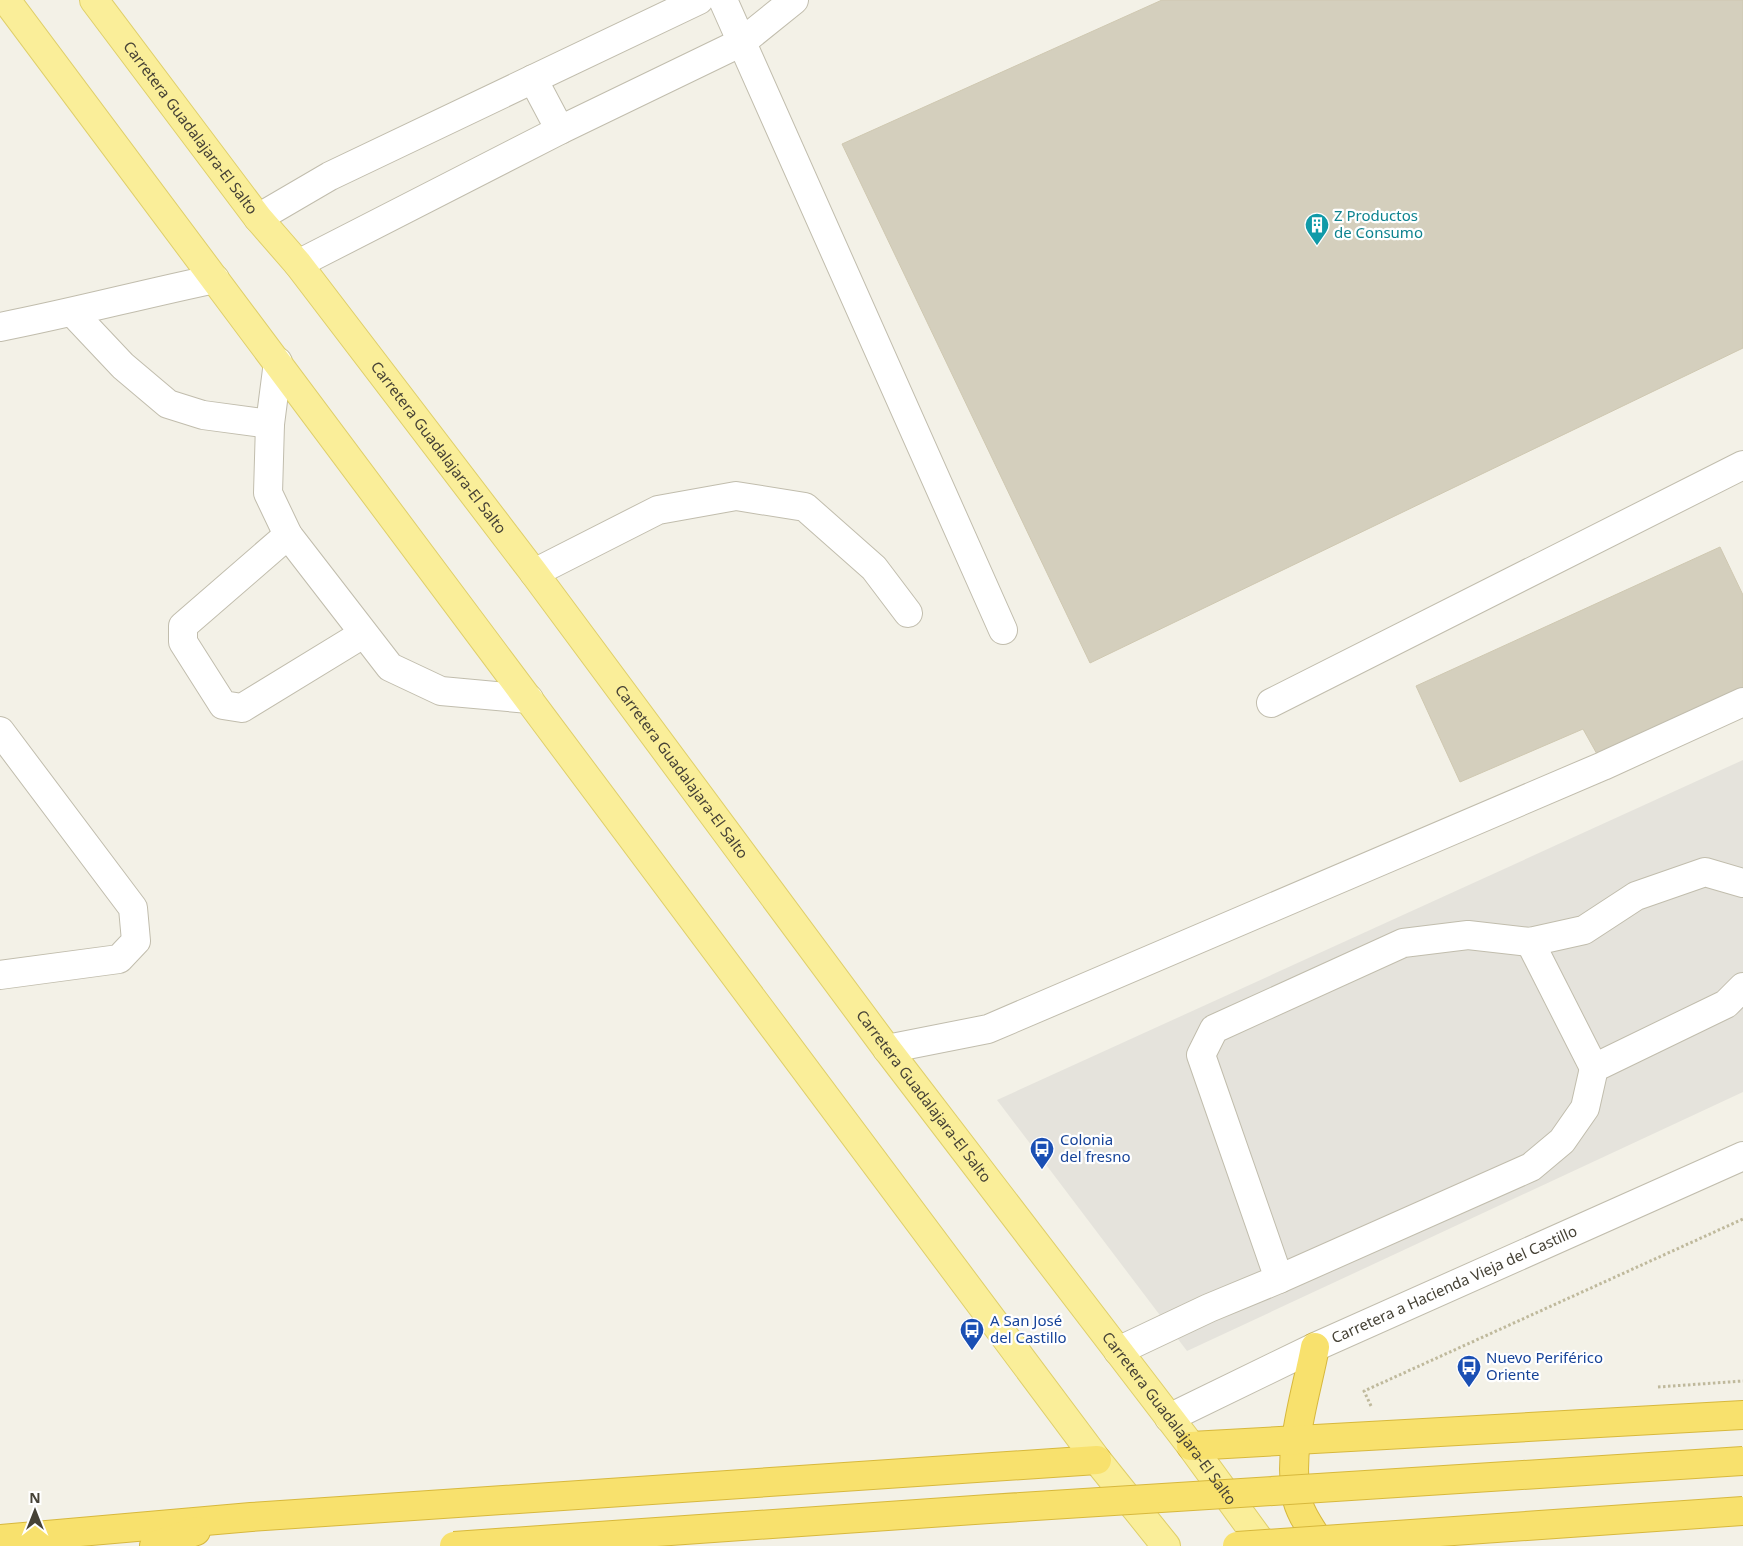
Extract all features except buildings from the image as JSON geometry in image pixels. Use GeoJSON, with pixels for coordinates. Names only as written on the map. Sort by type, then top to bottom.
{"type":"FeatureCollection","features":[{"type":"Feature","properties":{"kind":"highway"},"geometry":{"type":"LineString","coordinates":[[1315,1347],[1296,1442],[1296,1496],[1309,1525],[1322,1546]]}},
{"type":"Feature","properties":{"kind":"highway"},"geometry":{"type":"LineString","coordinates":[[1191,1446],[1296,1442],[1743,1415]]}},
{"type":"Feature","properties":{"kind":"highway"},"geometry":{"type":"LineString","coordinates":[[0,1538],[251,1516],[1097,1460]]}},
{"type":"Feature","properties":{"kind":"highway"},"geometry":{"type":"LineString","coordinates":[[454,1546],[989,1508],[1743,1461]]}},
{"type":"Feature","properties":{"kind":"highway"},"geometry":{"type":"LineString","coordinates":[[1237,1546],[1743,1511]]}},
{"type":"Feature","properties":{"kind":"highway"},"geometry":{"type":"LineString","coordinates":[[154,1546],[251,1516]]}},
{"type":"Feature","properties":{"kind":"main road"},"geometry":{"type":"LineString","coordinates":[[6,0],[1097,1460],[1166,1546]]}},
{"type":"Feature","properties":{"kind":"main road","name":"Carretera Guadalajara-El Salto"},"geometry":{"type":"LineString","coordinates":[[94,0],[258,218],[298,264],[534,573],[887,1049],[1191,1446],[1264,1546]]}},
{"type":"Feature","properties":{"kind":"street"},"geometry":{"type":"LineString","coordinates":[[258,218],[330,176],[699,0]]}},
{"type":"Feature","properties":{"kind":"street"},"geometry":{"type":"LineString","coordinates":[[723,0],[1003,630]]}},
{"type":"Feature","properties":{"kind":"street"},"geometry":{"type":"LineString","coordinates":[[298,264],[560,130],[742,42],[794,0]]}},
{"type":"Feature","properties":{"kind":"street"},"geometry":{"type":"LineString","coordinates":[[533,79],[560,130]]}},
{"type":"Feature","properties":{"kind":"street"},"geometry":{"type":"LineString","coordinates":[[0,327],[73,313],[156,291],[215,279]]}},
{"type":"Feature","properties":{"kind":"street"},"geometry":{"type":"LineString","coordinates":[[73,313],[123,366],[168,404],[203,415],[270,424]]}},
{"type":"Feature","properties":{"kind":"street"},"geometry":{"type":"LineString","coordinates":[[278,362],[270,424],[268,493],[288,535],[390,667],[441,690],[529,699]]}},
{"type":"Feature","properties":{"kind":"street"},"geometry":{"type":"LineString","coordinates":[[1271,703],[1743,465]]}},
{"type":"Feature","properties":{"kind":"street"},"geometry":{"type":"LineString","coordinates":[[534,573],[658,510],[736,496],[805,507],[874,568],[908,613]]}},
{"type":"Feature","properties":{"kind":"street"},"geometry":{"type":"LineString","coordinates":[[288,535],[183,626],[183,642],[223,705],[242,708],[363,634]]}},
{"type":"Feature","properties":{"kind":"street"},"geometry":{"type":"LineString","coordinates":[[887,1049],[988,1029],[1604,766],[1743,702]]}},
{"type":"Feature","properties":{"kind":"street"},"geometry":{"type":"LineString","coordinates":[[0,731],[133,908],[136,941],[119,959],[0,976]]}},
{"type":"Feature","properties":{"kind":"street"},"geometry":{"type":"LineString","coordinates":[[1279,1279],[1201,1055],[1214,1029],[1403,943],[1468,935],[1530,942],[1584,930],[1636,896],[1705,872],[1743,883]]}},
{"type":"Feature","properties":{"kind":"street"},"geometry":{"type":"LineString","coordinates":[[1118,1351],[1209,1308],[1279,1279],[1531,1167],[1562,1141],[1585,1108],[1594,1068],[1530,942]]}},
{"type":"Feature","properties":{"kind":"street"},"geometry":{"type":"LineString","coordinates":[[1594,1068],[1726,1004],[1743,987]]}},
{"type":"Feature","properties":{"kind":"street","name":"Carretera a Hacienda Vieja del Castillo"},"geometry":{"type":"LineString","coordinates":[[1169,1418],[1315,1347],[1743,1156]]}},
{"type":"Feature","properties":{"kind":"path"},"geometry":{"type":"LineString","coordinates":[[1381,1407],[1371,1407],[1364,1391],[1743,1219]]}},
{"type":"Feature","properties":{"kind":"path"},"geometry":{"type":"LineString","coordinates":[[1655,1387],[1743,1381]]}},
{"type":"Feature","properties":{"kind":"shaded area"},"geometry":{"type":"Polygon","coordinates":[[[1743,760],[1743,1092],[1187,1351],[997,1100],[1743,760]]]}},
{"type":"Feature","properties":{"kind":"place","name":"Z Productos de Consumo"},"geometry":{"type":"Point","coordinates":[1317,246]}},
{"type":"Feature","properties":{"kind":"place","name":"Colonia del fresno"},"geometry":{"type":"Point","coordinates":[1042,1170]}},
{"type":"Feature","properties":{"kind":"place","name":"A San José del Castillo"},"geometry":{"type":"Point","coordinates":[972,1351]}},
{"type":"Feature","properties":{"kind":"place","name":"Nuevo Periférico Oriente"},"geometry":{"type":"Point","coordinates":[1469,1388]}}]}
